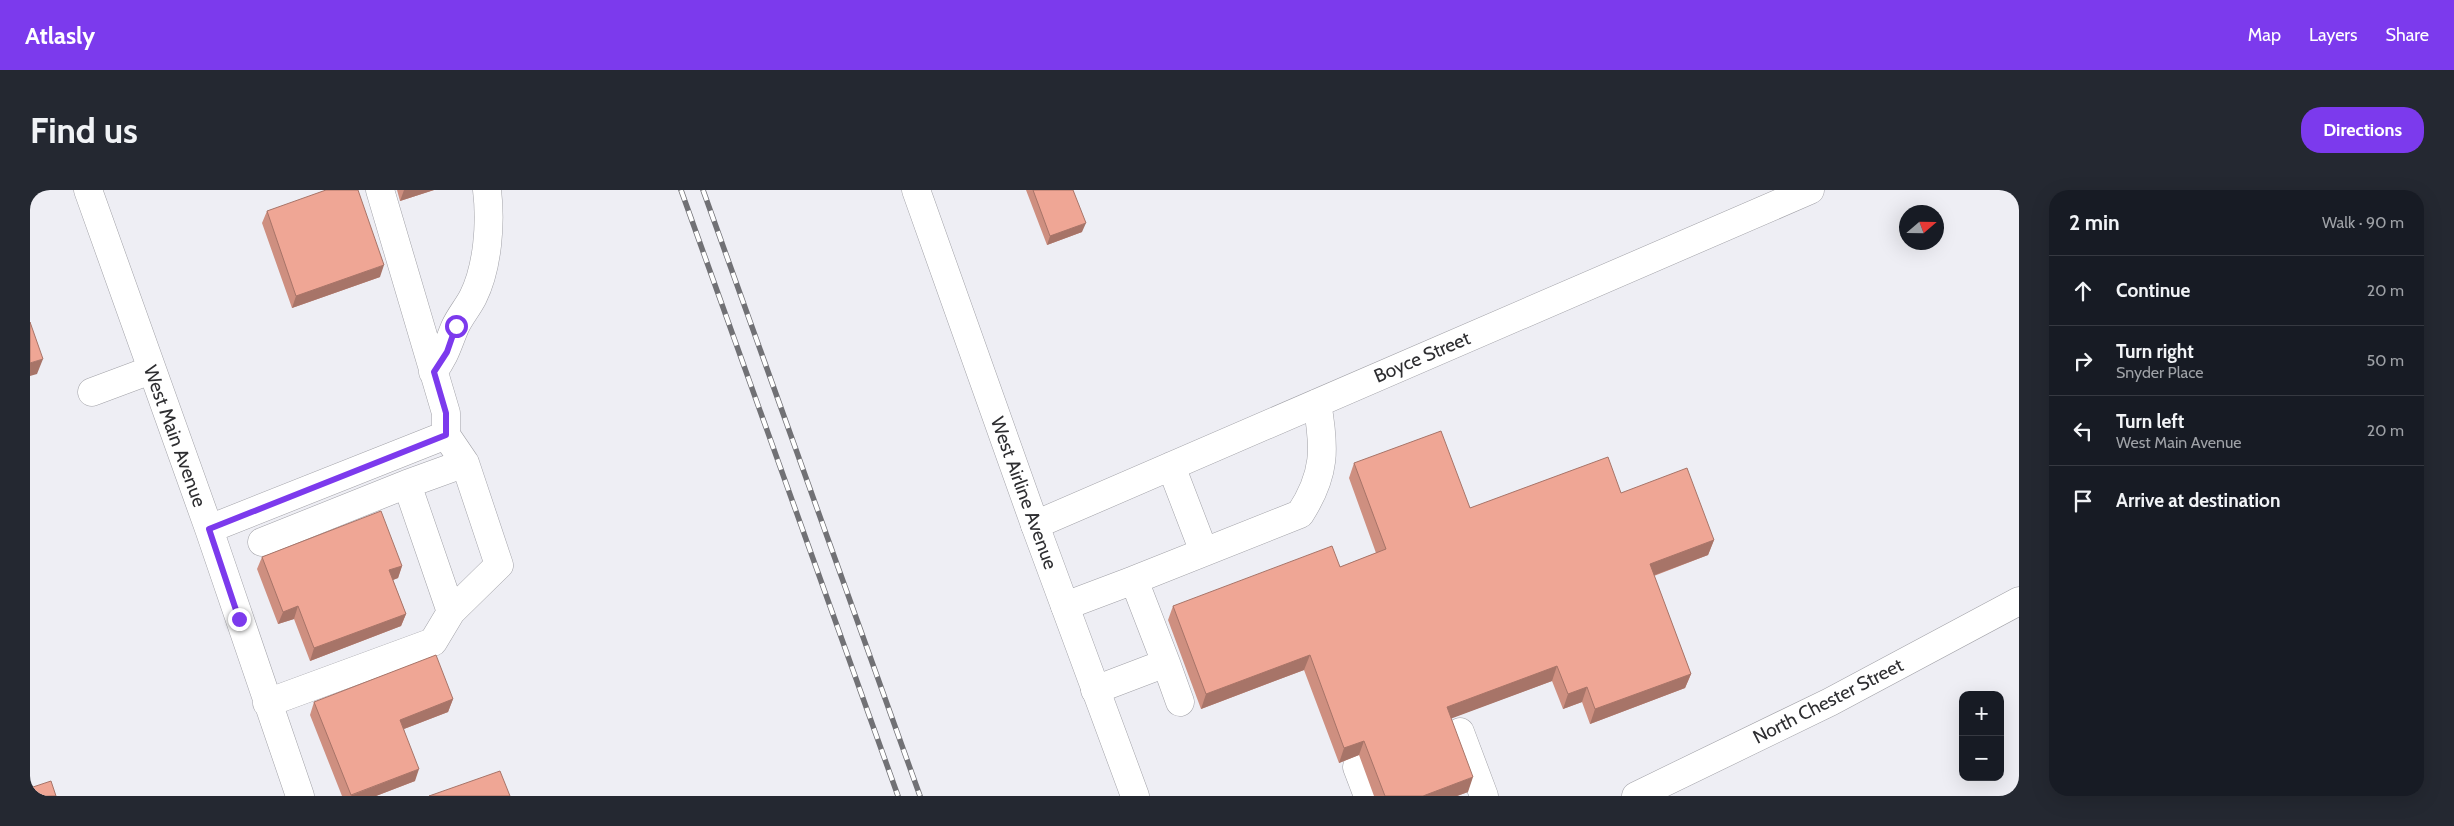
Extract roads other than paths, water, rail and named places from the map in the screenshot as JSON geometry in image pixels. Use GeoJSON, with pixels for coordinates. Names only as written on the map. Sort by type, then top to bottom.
{"type":"FeatureCollection","features":[{"type":"Feature","properties":{"kind":"street","name":"West Main Avenue"},"geometry":{"type":"LineString","coordinates":[[88,190],[209,529],[300,796]]}},
{"type":"Feature","properties":{"kind":"street"},"geometry":{"type":"LineString","coordinates":[[267,703],[433,642],[452,612],[499,565],[466,463],[446,435],[446,413],[380,190]]}},
{"type":"Feature","properties":{"kind":"street"},"geometry":{"type":"LineString","coordinates":[[434,372],[447,352],[456,326],[474,295],[486,253],[490,211],[487,190]]}},
{"type":"Feature","properties":{"kind":"street","name":"West Airline Avenue"},"geometry":{"type":"LineString","coordinates":[[916,190],[1035,525],[1135,796]]}},
{"type":"Feature","properties":{"kind":"street","name":"Boyce Street"},"geometry":{"type":"LineString","coordinates":[[1035,525],[1810,190]]}},
{"type":"Feature","properties":{"kind":"street"},"geometry":{"type":"LineString","coordinates":[[92,392],[151,370]]}},
{"type":"Feature","properties":{"kind":"street"},"geometry":{"type":"LineString","coordinates":[[1065,606],[1300,514],[1313,494],[1321,468],[1323,434],[1318,403]]}},
{"type":"Feature","properties":{"kind":"street"},"geometry":{"type":"LineString","coordinates":[[209,529],[446,435]]}},
{"type":"Feature","properties":{"kind":"street"},"geometry":{"type":"LineString","coordinates":[[262,542],[407,484],[466,463]]}},
{"type":"Feature","properties":{"kind":"street"},"geometry":{"type":"LineString","coordinates":[[1171,466],[1204,552]]}},
{"type":"Feature","properties":{"kind":"street"},"geometry":{"type":"LineString","coordinates":[[407,484],[452,612]]}},
{"type":"Feature","properties":{"kind":"street"},"geometry":{"type":"LineString","coordinates":[[1134,580],[1180,702]]}},
{"type":"Feature","properties":{"kind":"street","name":"North Chester Street"},"geometry":{"type":"LineString","coordinates":[[1636,796],[1830,702],[2019,602]]}},
{"type":"Feature","properties":{"kind":"street"},"geometry":{"type":"LineString","coordinates":[[1095,690],[1166,663]]}},
{"type":"Feature","properties":{"kind":"street"},"geometry":{"type":"LineString","coordinates":[[1460,732],[1484,796]]}},
{"type":"Feature","properties":{"kind":"street"},"geometry":{"type":"LineString","coordinates":[[1357,767],[1368,796]]}},
{"type":"Feature","properties":{"kind":"railway"},"geometry":{"type":"LineString","coordinates":[[681,190],[898,796]]}},
{"type":"Feature","properties":{"kind":"railway"},"geometry":{"type":"LineString","coordinates":[[703,190],[920,796]]}}]}
